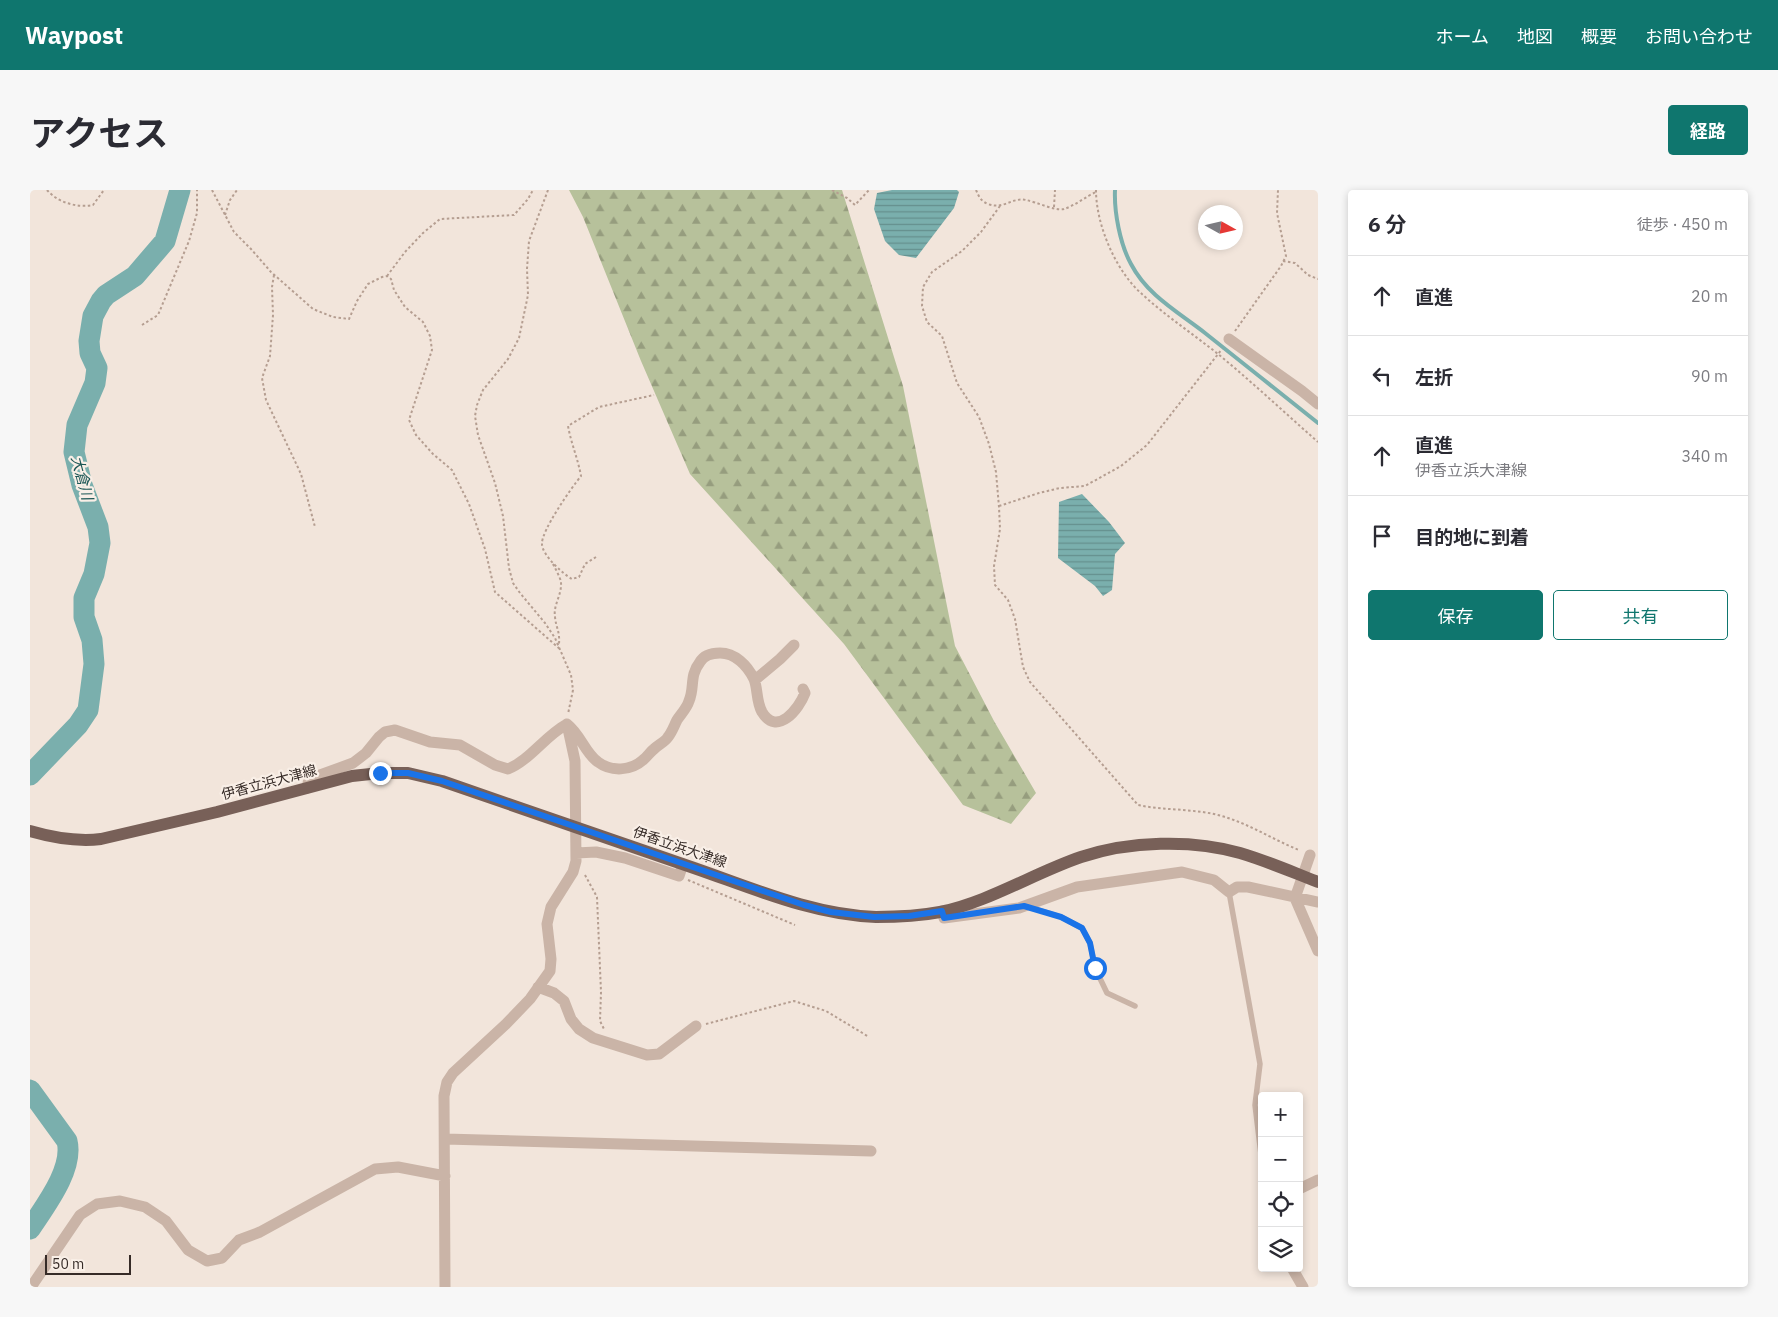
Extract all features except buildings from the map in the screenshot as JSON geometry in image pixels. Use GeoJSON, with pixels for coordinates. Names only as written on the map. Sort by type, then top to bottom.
{"type":"FeatureCollection","features":[{"type":"Feature","properties":{"kind":"main road","name":"伊香立浜大津線"},"geometry":{"type":"LineString","coordinates":[[30,831],[55,838],[83,841],[101,839],[218,812],[352,776],[408,773],[442,781],[681,870],[831,912],[874,917],[909,916],[942,911],[984,897],[1082,857],[1133,846],[1168,843],[1223,850],[1261,860],[1318,882]]}},
{"type":"Feature","properties":{"kind":"street"},"geometry":{"type":"LineString","coordinates":[[1229,339],[1318,404]]}},
{"type":"Feature","properties":{"kind":"street"},"geometry":{"type":"LineString","coordinates":[[755,680],[794,645]]}},
{"type":"Feature","properties":{"kind":"street"},"geometry":{"type":"LineString","coordinates":[[568,724],[575,730],[592,758],[599,764],[609,768],[623,769],[635,766],[668,739],[674,724],[690,700],[691,681],[695,668],[702,658],[713,653],[726,653],[738,658],[755,680],[756,696],[762,712],[768,719],[778,722],[788,718],[801,704],[805,693],[803,689]]}},
{"type":"Feature","properties":{"kind":"street"},"geometry":{"type":"LineString","coordinates":[[307,788],[309,779],[353,763],[366,753],[385,732],[395,730],[430,742],[460,745],[495,765],[508,769],[517,765],[554,731],[568,724]]}},
{"type":"Feature","properties":{"kind":"street"},"geometry":{"type":"LineString","coordinates":[[445,1287],[444,1096],[447,1082],[452,1073],[506,1024],[530,999],[550,971],[551,959],[547,924],[551,907],[573,872],[576,854],[575,761],[568,724]]}},
{"type":"Feature","properties":{"kind":"street"},"geometry":{"type":"LineString","coordinates":[[576,854],[596,852],[681,870]]}},
{"type":"Feature","properties":{"kind":"street"},"geometry":{"type":"LineString","coordinates":[[1310,855],[1295,898],[1318,951]]}},
{"type":"Feature","properties":{"kind":"street"},"geometry":{"type":"LineString","coordinates":[[942,911],[944,918],[1024,906],[1077,887],[1182,872],[1214,880],[1229,892],[1237,887],[1248,887],[1318,902]]}},
{"type":"Feature","properties":{"kind":"street"},"geometry":{"type":"LineString","coordinates":[[538,987],[554,993],[564,1001],[571,1018],[580,1029],[593,1038],[647,1055],[659,1054],[696,1026]]}},
{"type":"Feature","properties":{"kind":"street"},"geometry":{"type":"LineString","coordinates":[[444,1139],[871,1151]]}},
{"type":"Feature","properties":{"kind":"street"},"geometry":{"type":"LineString","coordinates":[[36,1284],[80,1215],[97,1204],[120,1201],[146,1207],[166,1221],[188,1250],[207,1261],[222,1258],[239,1240],[260,1232],[375,1169],[398,1167],[445,1176]]}},
{"type":"Feature","properties":{"kind":"street"},"geometry":{"type":"LineString","coordinates":[[1303,1187],[1318,1180]]}},
{"type":"Feature","properties":{"kind":"street"},"geometry":{"type":"LineString","coordinates":[[1294,1272],[1303,1287]]}},
{"type":"Feature","properties":{"kind":"lane"},"geometry":{"type":"LineString","coordinates":[[1229,892],[1260,1064],[1255,1106],[1259,1137]]}},
{"type":"Feature","properties":{"kind":"lane"},"geometry":{"type":"LineString","coordinates":[[1024,906],[1061,917],[1082,928],[1090,943],[1095,968],[1107,993],[1135,1006]]}},
{"type":"Feature","properties":{"kind":"path"},"geometry":{"type":"LineString","coordinates":[[47,190],[64,202],[84,207],[93,205],[104,190]]}},
{"type":"Feature","properties":{"kind":"path"},"geometry":{"type":"LineString","coordinates":[[142,325],[158,315],[189,241],[197,213],[197,190]]}},
{"type":"Feature","properties":{"kind":"path"},"geometry":{"type":"LineString","coordinates":[[212,190],[234,232],[274,275],[313,309],[333,317],[349,318],[368,284],[387,276],[405,252],[440,219],[514,215],[533,190]]}},
{"type":"Feature","properties":{"kind":"path"},"geometry":{"type":"LineString","coordinates":[[225,215],[230,200],[237,190]]}},
{"type":"Feature","properties":{"kind":"path"},"geometry":{"type":"LineString","coordinates":[[548,190],[529,241],[528,296],[519,338],[508,359],[484,390],[476,405],[475,416],[478,435],[497,491],[509,568],[513,582],[545,622],[561,650],[570,675],[573,690],[568,724]]}},
{"type":"Feature","properties":{"kind":"path"},"geometry":{"type":"LineString","coordinates":[[832,190],[855,205],[869,190]]}},
{"type":"Feature","properties":{"kind":"path"},"geometry":{"type":"LineString","coordinates":[[976,190],[981,200],[989,205],[1000,206]]}},
{"type":"Feature","properties":{"kind":"path"},"geometry":{"type":"LineString","coordinates":[[1054,207],[1055,190]]}},
{"type":"Feature","properties":{"kind":"path"},"geometry":{"type":"LineString","coordinates":[[999,507],[1053,489],[1085,486],[1121,466],[1148,445],[1229,339],[1286,256],[1277,213],[1278,190]]}},
{"type":"Feature","properties":{"kind":"path"},"geometry":{"type":"LineString","coordinates":[[1310,855],[1246,825],[1224,817],[1186,810],[1151,808],[1138,805],[1030,682],[1023,666],[1015,619],[1008,600],[996,585],[994,566],[1000,529],[999,507],[996,472],[986,435],[979,417],[957,383],[942,336],[927,322],[922,306],[923,287],[932,272],[962,251],[981,232],[1000,206],[1011,201],[1026,200],[1036,204],[1064,209],[1096,191],[1099,216],[1106,240],[1122,270],[1141,294],[1218,354],[1318,442]]}},
{"type":"Feature","properties":{"kind":"path"},"geometry":{"type":"LineString","coordinates":[[1283,261],[1295,263],[1308,276],[1318,279]]}},
{"type":"Feature","properties":{"kind":"path"},"geometry":{"type":"LineString","coordinates":[[274,275],[270,356],[262,378],[266,400],[301,474],[315,527]]}},
{"type":"Feature","properties":{"kind":"path"},"geometry":{"type":"LineString","coordinates":[[387,276],[391,278],[394,290],[405,307],[423,322],[430,336],[432,350],[409,420],[416,435],[433,454],[452,470],[469,504],[485,549],[496,592],[561,650]]}},
{"type":"Feature","properties":{"kind":"path"},"geometry":{"type":"LineString","coordinates":[[596,557],[585,564],[579,577],[572,579],[544,553],[542,544],[545,532],[581,476],[568,426],[599,407],[654,395]]}},
{"type":"Feature","properties":{"kind":"path"},"geometry":{"type":"LineString","coordinates":[[552,562],[561,582],[560,593],[555,606],[555,617],[560,632],[559,646]]}},
{"type":"Feature","properties":{"kind":"path"},"geometry":{"type":"LineString","coordinates":[[576,854],[597,897],[601,992],[600,1021],[605,1030]]}},
{"type":"Feature","properties":{"kind":"path"},"geometry":{"type":"LineString","coordinates":[[681,870],[795,925]]}},
{"type":"Feature","properties":{"kind":"path"},"geometry":{"type":"LineString","coordinates":[[696,1026],[794,1001],[826,1011],[868,1037]]}},
{"type":"Feature","properties":{"kind":"green space"},"geometry":{"type":"Polygon","coordinates":[[[569,190],[842,190],[903,386],[955,646],[994,721],[1036,793],[1011,824],[963,805],[844,644],[690,474],[641,361],[583,217],[569,190]]]}},
{"type":"Feature","properties":{"kind":"water"},"geometry":{"type":"Polygon","coordinates":[[[892,190],[957,190],[959,192],[954,208],[916,258],[899,255],[885,241],[874,209],[877,193],[892,190]]]}},
{"type":"Feature","properties":{"kind":"water"},"geometry":{"type":"Polygon","coordinates":[[[1082,494],[1109,522],[1125,543],[1115,554],[1112,590],[1103,596],[1095,586],[1058,558],[1059,502],[1082,494]]]}},
{"type":"Feature","properties":{"kind":"waterway","name":"大倉川"},"geometry":{"type":"LineString","coordinates":[[30,775],[78,725],[88,710],[94,664],[92,640],[84,617],[84,598],[94,574],[100,543],[98,527],[82,485],[74,452],[77,425],[95,383],[97,368],[90,353],[89,341],[93,316],[106,295],[135,276],[165,241],[180,190]]}},
{"type":"Feature","properties":{"kind":"waterway"},"geometry":{"type":"LineString","coordinates":[[1115,190],[1121,238],[1131,264],[1146,285],[1154,294],[1318,423]]}},
{"type":"Feature","properties":{"kind":"waterway","name":"大倉川"},"geometry":{"type":"LineString","coordinates":[[30,1090],[67,1141],[68,1152],[57,1187],[30,1229]]}},
{"type":"Feature","properties":{"kind":"route"},"geometry":{"type":"LineString","coordinates":[[380,773],[408,773],[442,781],[734,882],[831,912],[874,917],[909,916],[942,911],[944,918],[1024,906],[1061,917],[1082,928],[1090,943],[1095,968]]}}]}
